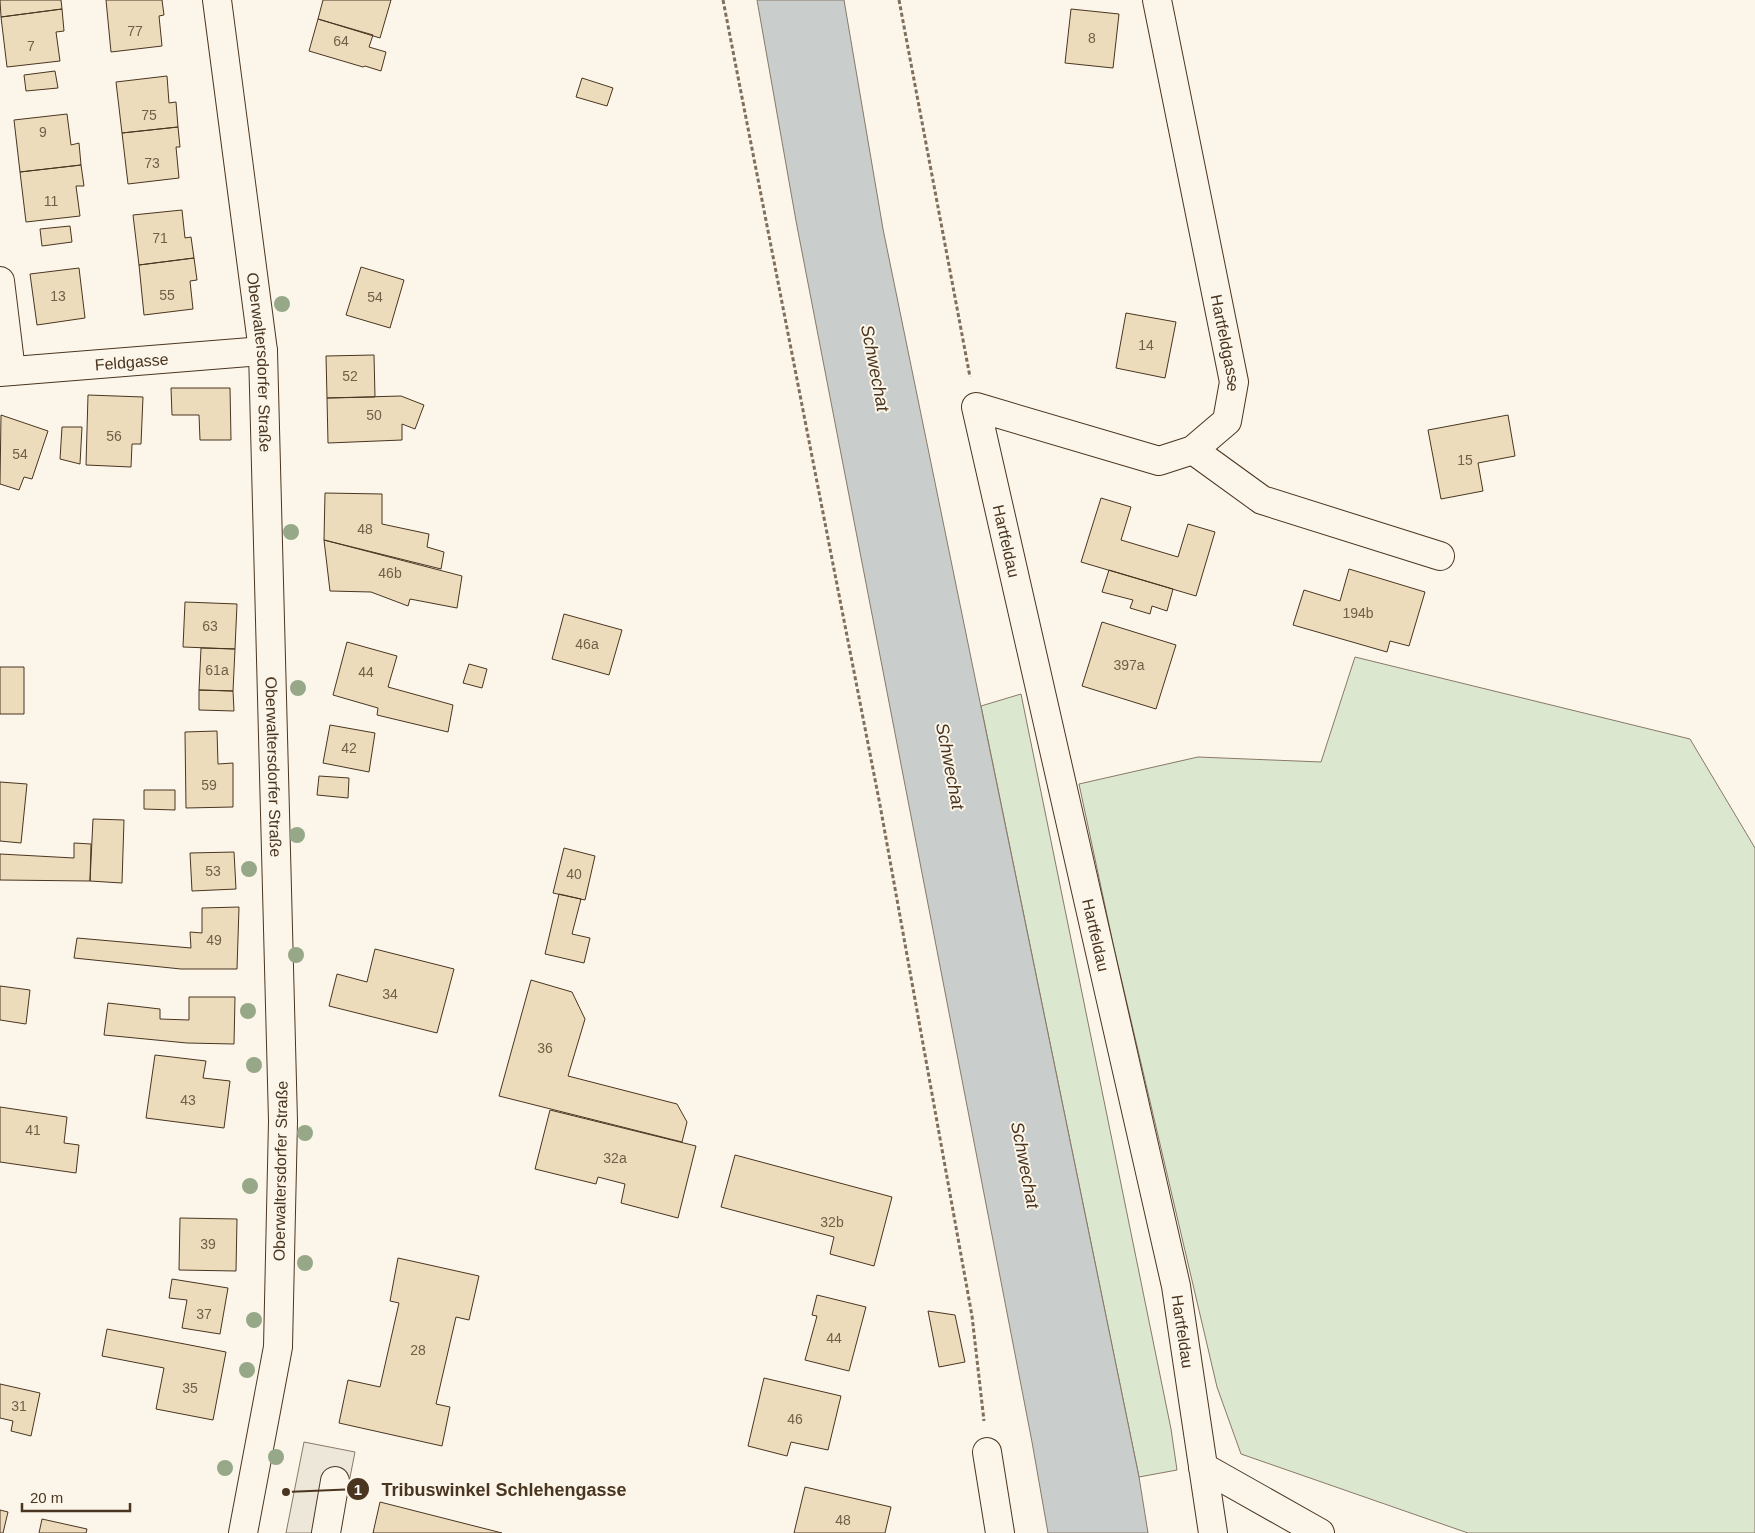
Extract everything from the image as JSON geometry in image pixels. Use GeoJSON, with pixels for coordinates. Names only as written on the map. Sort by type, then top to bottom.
{"type":"FeatureCollection","features":[{"type":"Feature","properties":{"kind":"street","name":"Oberwaltersdorfer Straße"},"geometry":{"type":"LineString","coordinates":[[216,0],[263,351],[282,1130],[278,1347],[243,1533]]}},
{"type":"Feature","properties":{"kind":"street","name":"Hartfeldgasse"},"geometry":{"type":"LineString","coordinates":[[976,407],[1159,461],[1193,450],[1227,421],[1234,382],[1157,0]]}},
{"type":"Feature","properties":{"kind":"street"},"geometry":{"type":"LineString","coordinates":[[0,281],[5,372]]}},
{"type":"Feature","properties":{"kind":"street","name":"Feldgasse"},"geometry":{"type":"LineString","coordinates":[[5,372],[263,351]]}},
{"type":"Feature","properties":{"kind":"street","name":"Hartfeldau"},"geometry":{"type":"LineString","coordinates":[[976,407],[1176,1286],[1213,1533]]}},
{"type":"Feature","properties":{"kind":"street"},"geometry":{"type":"LineString","coordinates":[[1193,450],[1262,500],[1440,556]]}},
{"type":"Feature","properties":{"kind":"street"},"geometry":{"type":"LineString","coordinates":[[987,1452],[1000,1533]]}},
{"type":"Feature","properties":{"kind":"street"},"geometry":{"type":"LineString","coordinates":[[1203,1467],[1320,1533]]}},
{"type":"Feature","properties":{"kind":"street"},"geometry":{"type":"LineString","coordinates":[[326,1533],[335,1481]]}},
{"type":"Feature","properties":{"kind":"path"},"geometry":{"type":"LineString","coordinates":[[723,0],[880,805],[972,1316],[987,1452]]}},
{"type":"Feature","properties":{"kind":"path"},"geometry":{"type":"LineString","coordinates":[[900,0],[976,407]]}},
{"type":"Feature","properties":{"kind":"green space"},"geometry":{"type":"Polygon","coordinates":[[[1355,657],[1690,739],[1755,848],[1755,1533],[1468,1533],[1241,1454],[1217,1387],[1114,948],[1079,784],[1198,757],[1321,762],[1355,657]]]}},
{"type":"Feature","properties":{"kind":"green space"},"geometry":{"type":"Polygon","coordinates":[[[1021,694],[1171,1429],[1177,1470],[1139,1477],[981,706],[1021,694]]]}},
{"type":"Feature","properties":{"kind":"shaded area"},"geometry":{"type":"Polygon","coordinates":[[[304,1442],[355,1452],[339,1533],[286,1533],[304,1442]]]}},
{"type":"Feature","properties":{"kind":"water","name":"Schwechat"},"geometry":{"type":"Polygon","coordinates":[[[757,0],[844,0],[883,229],[1139,1477],[1148,1533],[1048,1533],[796,221],[757,0]]]}},
{"type":"Feature","properties":{"kind":"building"},"geometry":{"type":"Polygon","coordinates":[[[0,0],[61,0],[62,9],[1,17],[0,0]]]}},
{"type":"Feature","properties":{"kind":"building"},"geometry":{"type":"Polygon","coordinates":[[[106,0],[162,0],[164,15],[159,16],[162,46],[111,52],[106,0]]]}},
{"type":"Feature","properties":{"kind":"building"},"geometry":{"type":"Polygon","coordinates":[[[323,0],[391,0],[380,38],[318,19],[323,0]]]}},
{"type":"Feature","properties":{"kind":"building"},"geometry":{"type":"Polygon","coordinates":[[[62,9],[64,31],[56,32],[60,61],[7,67],[1,17],[62,9]]]}},
{"type":"Feature","properties":{"kind":"building"},"geometry":{"type":"Polygon","coordinates":[[[1071,9],[1119,14],[1113,68],[1065,63],[1071,9]]]}},
{"type":"Feature","properties":{"kind":"building"},"geometry":{"type":"Polygon","coordinates":[[[318,19],[373,35],[369,47],[386,52],[381,71],[309,51],[318,19]]]}},
{"type":"Feature","properties":{"kind":"building"},"geometry":{"type":"Polygon","coordinates":[[[55,71],[58,88],[26,91],[24,75],[55,71]]]}},
{"type":"Feature","properties":{"kind":"building"},"geometry":{"type":"Polygon","coordinates":[[[167,76],[169,103],[176,102],[178,127],[122,133],[116,82],[167,76]]]}},
{"type":"Feature","properties":{"kind":"building"},"geometry":{"type":"Polygon","coordinates":[[[582,78],[613,88],[607,106],[576,97],[582,78]]]}},
{"type":"Feature","properties":{"kind":"building"},"geometry":{"type":"Polygon","coordinates":[[[67,114],[71,145],[79,143],[81,165],[20,172],[14,120],[67,114]]]}},
{"type":"Feature","properties":{"kind":"building"},"geometry":{"type":"Polygon","coordinates":[[[178,127],[180,147],[176,147],[179,178],[128,184],[122,133],[178,127]]]}},
{"type":"Feature","properties":{"kind":"building"},"geometry":{"type":"Polygon","coordinates":[[[81,165],[84,186],[76,186],[80,216],[26,222],[20,172],[81,165]]]}},
{"type":"Feature","properties":{"kind":"building"},"geometry":{"type":"Polygon","coordinates":[[[182,210],[185,238],[191,237],[194,258],[139,265],[133,215],[182,210]]]}},
{"type":"Feature","properties":{"kind":"building"},"geometry":{"type":"Polygon","coordinates":[[[70,226],[72,242],[42,246],[40,229],[70,226]]]}},
{"type":"Feature","properties":{"kind":"building"},"geometry":{"type":"Polygon","coordinates":[[[194,258],[197,280],[190,281],[193,309],[144,315],[139,265],[194,258]]]}},
{"type":"Feature","properties":{"kind":"building"},"geometry":{"type":"Polygon","coordinates":[[[361,267],[404,280],[390,328],[346,315],[361,267]]]}},
{"type":"Feature","properties":{"kind":"building"},"geometry":{"type":"Polygon","coordinates":[[[79,268],[85,318],[37,325],[30,274],[79,268]]]}},
{"type":"Feature","properties":{"kind":"building"},"geometry":{"type":"Polygon","coordinates":[[[1126,313],[1176,322],[1165,378],[1116,368],[1126,313]]]}},
{"type":"Feature","properties":{"kind":"building"},"geometry":{"type":"Polygon","coordinates":[[[374,355],[375,397],[327,398],[326,356],[374,355]]]}},
{"type":"Feature","properties":{"kind":"building"},"geometry":{"type":"Polygon","coordinates":[[[171,388],[230,388],[231,440],[200,440],[199,415],[172,415],[171,388]]]}},
{"type":"Feature","properties":{"kind":"building"},"geometry":{"type":"Polygon","coordinates":[[[88,395],[143,397],[141,444],[132,444],[131,467],[86,465],[88,395]]]}},
{"type":"Feature","properties":{"kind":"building"},"geometry":{"type":"Polygon","coordinates":[[[401,396],[424,405],[415,429],[402,424],[402,440],[328,443],[327,398],[401,396]]]}},
{"type":"Feature","properties":{"kind":"building"},"geometry":{"type":"Polygon","coordinates":[[[1,415],[48,431],[32,479],[24,477],[19,490],[0,484],[1,415]]]}},
{"type":"Feature","properties":{"kind":"building"},"geometry":{"type":"Polygon","coordinates":[[[1508,415],[1515,456],[1478,463],[1483,491],[1441,499],[1428,430],[1508,415]]]}},
{"type":"Feature","properties":{"kind":"building"},"geometry":{"type":"Polygon","coordinates":[[[62,427],[82,427],[80,464],[60,459],[62,427]]]}},
{"type":"Feature","properties":{"kind":"building"},"geometry":{"type":"Polygon","coordinates":[[[325,493],[382,494],[382,524],[429,534],[427,547],[444,552],[441,569],[324,540],[325,493]]]}},
{"type":"Feature","properties":{"kind":"building"},"geometry":{"type":"Polygon","coordinates":[[[1101,498],[1131,507],[1121,540],[1178,557],[1188,524],[1215,532],[1196,596],[1081,562],[1101,498]]]}},
{"type":"Feature","properties":{"kind":"building"},"geometry":{"type":"Polygon","coordinates":[[[324,540],[462,576],[457,608],[410,599],[408,606],[371,592],[330,591],[324,540]]]}},
{"type":"Feature","properties":{"kind":"building"},"geometry":{"type":"Polygon","coordinates":[[[1349,569],[1425,592],[1409,646],[1390,641],[1387,652],[1293,625],[1304,590],[1340,601],[1349,569]]]}},
{"type":"Feature","properties":{"kind":"building"},"geometry":{"type":"Polygon","coordinates":[[[1109,570],[1173,589],[1167,611],[1152,606],[1150,614],[1130,608],[1133,600],[1102,592],[1109,570]]]}},
{"type":"Feature","properties":{"kind":"building"},"geometry":{"type":"Polygon","coordinates":[[[185,602],[237,604],[235,649],[183,647],[185,602]]]}},
{"type":"Feature","properties":{"kind":"building"},"geometry":{"type":"Polygon","coordinates":[[[564,614],[622,630],[609,675],[552,659],[564,614]]]}},
{"type":"Feature","properties":{"kind":"building"},"geometry":{"type":"Polygon","coordinates":[[[1102,622],[1176,645],[1156,709],[1082,686],[1102,622]]]}},
{"type":"Feature","properties":{"kind":"building"},"geometry":{"type":"Polygon","coordinates":[[[347,642],[397,656],[388,687],[453,705],[448,732],[377,715],[378,708],[333,695],[347,642]]]}},
{"type":"Feature","properties":{"kind":"building"},"geometry":{"type":"Polygon","coordinates":[[[201,648],[235,649],[233,691],[199,690],[201,648]]]}},
{"type":"Feature","properties":{"kind":"building"},"geometry":{"type":"Polygon","coordinates":[[[469,664],[487,669],[482,688],[463,683],[469,664]]]}},
{"type":"Feature","properties":{"kind":"building"},"geometry":{"type":"Polygon","coordinates":[[[0,667],[24,667],[24,714],[0,714],[0,667]]]}},
{"type":"Feature","properties":{"kind":"building"},"geometry":{"type":"Polygon","coordinates":[[[199,690],[233,691],[234,711],[199,710],[199,690]]]}},
{"type":"Feature","properties":{"kind":"building"},"geometry":{"type":"Polygon","coordinates":[[[330,725],[375,733],[369,772],[323,763],[330,725]]]}},
{"type":"Feature","properties":{"kind":"building"},"geometry":{"type":"Polygon","coordinates":[[[217,731],[218,764],[233,763],[233,807],[186,808],[185,732],[217,731]]]}},
{"type":"Feature","properties":{"kind":"building"},"geometry":{"type":"Polygon","coordinates":[[[319,776],[349,778],[348,798],[317,795],[319,776]]]}},
{"type":"Feature","properties":{"kind":"building"},"geometry":{"type":"Polygon","coordinates":[[[0,782],[27,784],[21,843],[0,841],[0,782]]]}},
{"type":"Feature","properties":{"kind":"building"},"geometry":{"type":"Polygon","coordinates":[[[144,790],[175,790],[175,810],[144,809],[144,790]]]}},
{"type":"Feature","properties":{"kind":"building"},"geometry":{"type":"Polygon","coordinates":[[[93,819],[124,820],[122,883],[90,881],[93,819]]]}},
{"type":"Feature","properties":{"kind":"building"},"geometry":{"type":"Polygon","coordinates":[[[74,843],[91,844],[90,881],[0,880],[0,854],[74,858],[74,843]]]}},
{"type":"Feature","properties":{"kind":"building"},"geometry":{"type":"Polygon","coordinates":[[[564,848],[595,856],[585,900],[553,893],[564,848]]]}},
{"type":"Feature","properties":{"kind":"building"},"geometry":{"type":"Polygon","coordinates":[[[234,852],[236,889],[192,891],[190,853],[234,852]]]}},
{"type":"Feature","properties":{"kind":"building"},"geometry":{"type":"Polygon","coordinates":[[[559,894],[581,899],[572,934],[590,938],[584,963],[545,954],[559,894]]]}},
{"type":"Feature","properties":{"kind":"building"},"geometry":{"type":"Polygon","coordinates":[[[239,907],[237,969],[181,969],[74,958],[77,938],[191,948],[190,932],[202,933],[202,908],[239,907]]]}},
{"type":"Feature","properties":{"kind":"building"},"geometry":{"type":"Polygon","coordinates":[[[375,949],[454,969],[437,1033],[329,1006],[337,974],[367,982],[375,949]]]}},
{"type":"Feature","properties":{"kind":"building"},"geometry":{"type":"Polygon","coordinates":[[[531,980],[572,992],[585,1019],[568,1076],[677,1104],[687,1122],[682,1142],[499,1096],[531,980]]]}},
{"type":"Feature","properties":{"kind":"building"},"geometry":{"type":"Polygon","coordinates":[[[0,986],[30,990],[26,1024],[0,1020],[0,986]]]}},
{"type":"Feature","properties":{"kind":"building"},"geometry":{"type":"Polygon","coordinates":[[[189,997],[235,997],[234,1044],[187,1043],[104,1035],[108,1003],[160,1009],[160,1019],[189,1020],[189,997]]]}},
{"type":"Feature","properties":{"kind":"building"},"geometry":{"type":"Polygon","coordinates":[[[155,1055],[206,1061],[203,1078],[230,1081],[224,1128],[146,1118],[155,1055]]]}},
{"type":"Feature","properties":{"kind":"building"},"geometry":{"type":"Polygon","coordinates":[[[0,1107],[67,1117],[64,1143],[79,1145],[76,1173],[0,1162],[0,1107]]]}},
{"type":"Feature","properties":{"kind":"building"},"geometry":{"type":"Polygon","coordinates":[[[550,1110],[696,1146],[678,1218],[621,1203],[625,1184],[598,1177],[596,1184],[535,1169],[550,1110]]]}},
{"type":"Feature","properties":{"kind":"building"},"geometry":{"type":"Polygon","coordinates":[[[735,1155],[892,1197],[874,1266],[830,1254],[834,1237],[721,1207],[735,1155]]]}},
{"type":"Feature","properties":{"kind":"building"},"geometry":{"type":"Polygon","coordinates":[[[180,1218],[237,1219],[236,1271],[179,1270],[180,1218]]]}},
{"type":"Feature","properties":{"kind":"building"},"geometry":{"type":"Polygon","coordinates":[[[398,1258],[479,1276],[469,1320],[456,1317],[436,1404],[450,1407],[442,1446],[339,1423],[348,1380],[380,1387],[399,1303],[390,1301],[398,1258]]]}},
{"type":"Feature","properties":{"kind":"building"},"geometry":{"type":"Polygon","coordinates":[[[172,1279],[228,1288],[220,1334],[182,1328],[187,1300],[169,1298],[172,1279]]]}},
{"type":"Feature","properties":{"kind":"building"},"geometry":{"type":"Polygon","coordinates":[[[817,1295],[866,1307],[849,1371],[805,1360],[817,1316],[812,1315],[817,1295]]]}},
{"type":"Feature","properties":{"kind":"building"},"geometry":{"type":"Polygon","coordinates":[[[928,1311],[955,1315],[965,1362],[939,1367],[928,1311]]]}},
{"type":"Feature","properties":{"kind":"building"},"geometry":{"type":"Polygon","coordinates":[[[107,1329],[226,1352],[213,1420],[156,1409],[164,1368],[102,1356],[107,1329]]]}},
{"type":"Feature","properties":{"kind":"building"},"geometry":{"type":"Polygon","coordinates":[[[764,1378],[841,1396],[828,1450],[791,1442],[787,1456],[748,1446],[764,1378]]]}},
{"type":"Feature","properties":{"kind":"building"},"geometry":{"type":"Polygon","coordinates":[[[0,1384],[40,1393],[31,1436],[11,1431],[13,1421],[0,1418],[0,1384]]]}},
{"type":"Feature","properties":{"kind":"building"},"geometry":{"type":"Polygon","coordinates":[[[805,1487],[891,1507],[885,1533],[794,1533],[805,1487]]]}},
{"type":"Feature","properties":{"kind":"building"},"geometry":{"type":"Polygon","coordinates":[[[380,1502],[502,1533],[373,1533],[380,1502]]]}},
{"type":"Feature","properties":{"kind":"building"},"geometry":{"type":"Polygon","coordinates":[[[0,1510],[8,1512],[3,1533],[0,1533],[0,1510]]]}},
{"type":"Feature","properties":{"kind":"building"},"geometry":{"type":"Polygon","coordinates":[[[42,1519],[87,1529],[86,1533],[39,1533],[42,1519]]]}},
{"type":"Feature","properties":{"kind":"place","name":"Tribuswinkel Schlehengasse"},"geometry":{"type":"Point","coordinates":[286,1492]}}]}
